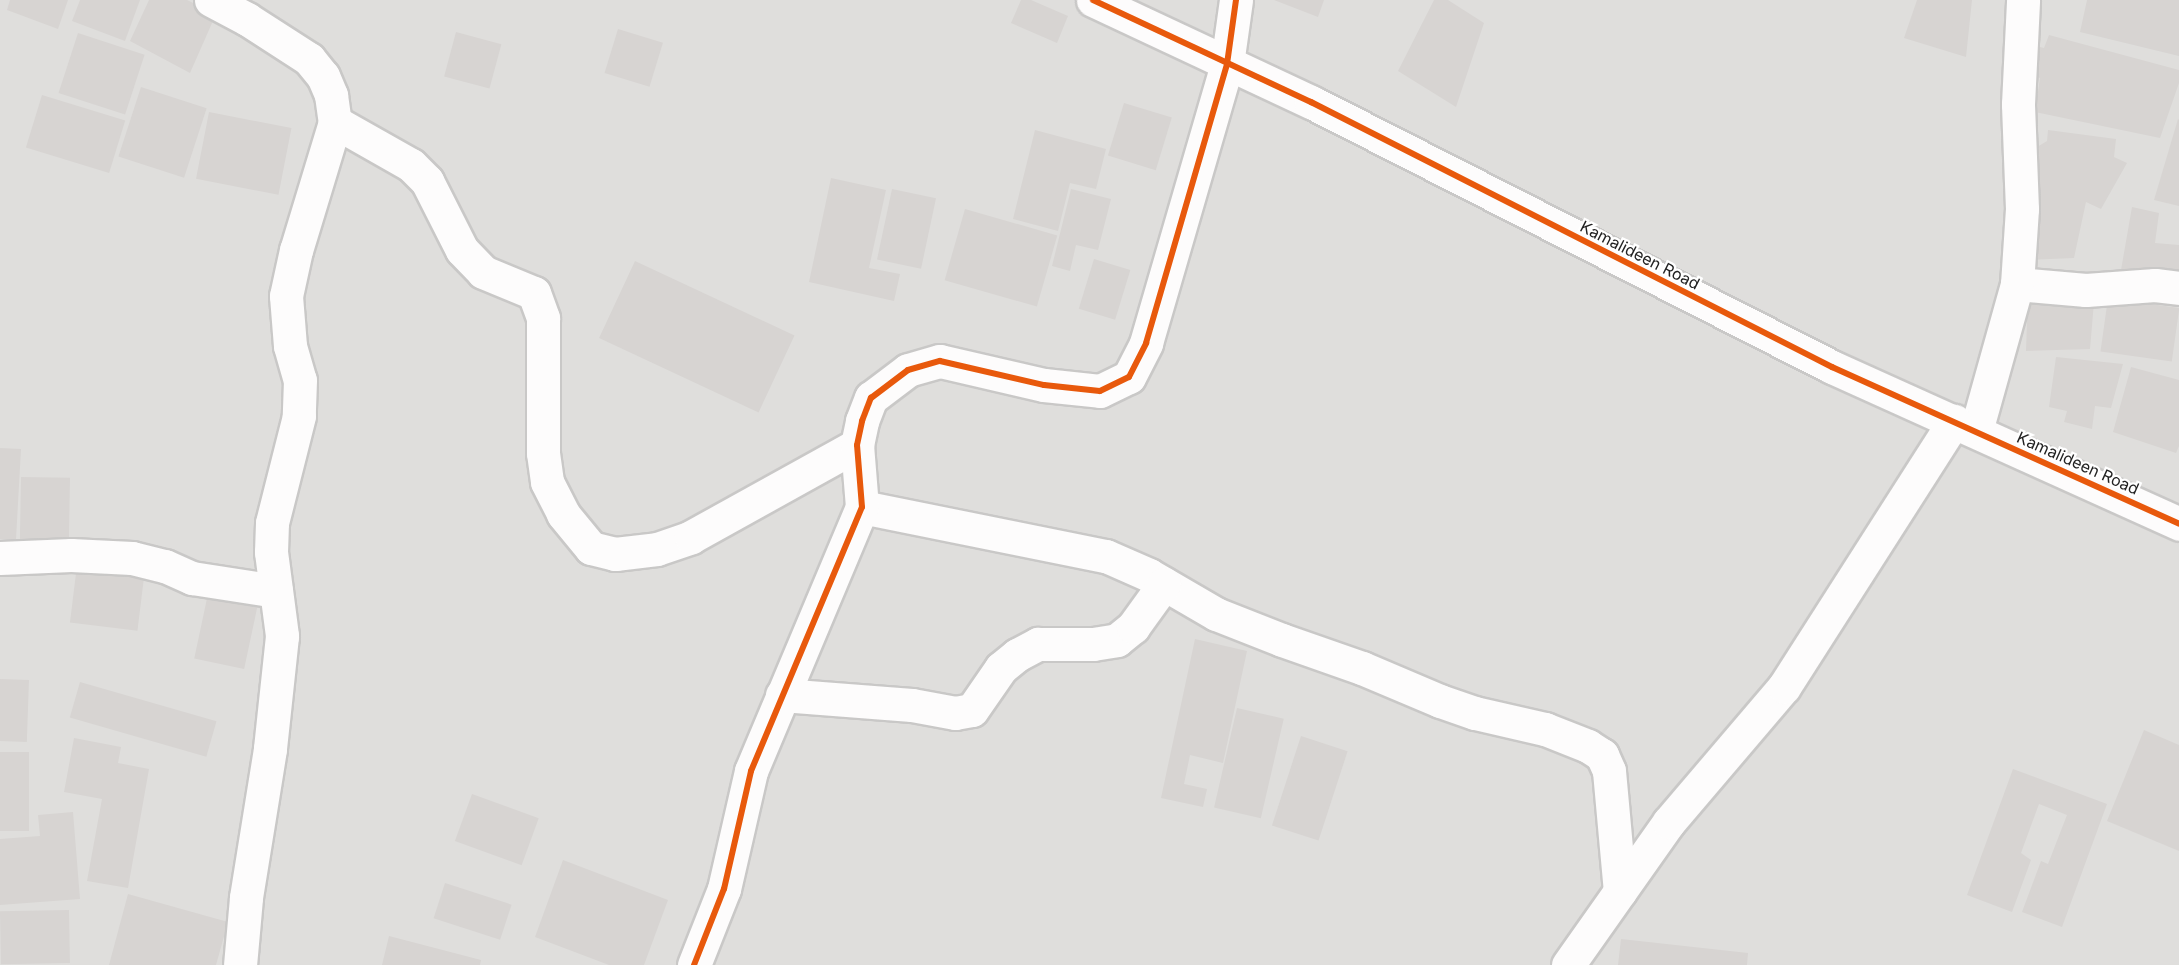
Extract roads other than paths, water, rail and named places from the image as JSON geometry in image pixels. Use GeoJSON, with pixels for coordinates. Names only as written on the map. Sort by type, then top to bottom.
{"type":"FeatureCollection","features":[{"type":"Feature","properties":{"kind":"street"},"geometry":{"type":"LineString","coordinates":[[211,0],[247,19],[309,59],[323,76],[332,95],[335,122],[296,250],[286,296],[290,346],[300,380],[299,416],[272,523],[271,552],[282,636],[270,749],[246,898],[240,965]]}},
{"type":"Feature","properties":{"kind":"street","name":"Kamalideen Road"},"geometry":{"type":"LineString","coordinates":[[1093,0],[1311,102],[1832,367],[2179,524]]}},
{"type":"Feature","properties":{"kind":"street"},"geometry":{"type":"LineString","coordinates":[[694,965],[724,889],[751,771],[862,507],[857,473],[857,445],[862,421],[871,398],[908,370],[940,361],[1044,386],[1100,391],[1129,377],[1146,343],[1227,64],[1236,0]]}},
{"type":"Feature","properties":{"kind":"street"},"geometry":{"type":"LineString","coordinates":[[1568,965],[1669,822],[1784,687],[1965,426],[2017,284],[2022,209],[2018,104],[2023,0]]}},
{"type":"Feature","properties":{"kind":"street"},"geometry":{"type":"LineString","coordinates":[[335,122],[411,165],[428,181],[462,250],[483,272],[534,293],[543,318],[543,453],[547,482],[563,514],[591,548],[615,554],[657,549],[691,537],[857,445]]}},
{"type":"Feature","properties":{"kind":"street"},"geometry":{"type":"LineString","coordinates":[[2017,284],[2086,290],[2155,285],[2179,288]]}},
{"type":"Feature","properties":{"kind":"street"},"geometry":{"type":"LineString","coordinates":[[862,507],[1106,556],[1164,584],[1216,614],[1362,668],[1449,704],[1545,729],[1588,746],[1602,755],[1609,771],[1620,891]]}},
{"type":"Feature","properties":{"kind":"street"},"geometry":{"type":"LineString","coordinates":[[0,558],[71,555],[132,558],[165,566],[192,578],[276,591]]}},
{"type":"Feature","properties":{"kind":"street"},"geometry":{"type":"LineString","coordinates":[[782,695],[912,705],[955,713],[972,710],[1001,668],[1017,655],[1038,644],[1093,644],[1117,640],[1133,627],[1164,584]]}}]}
